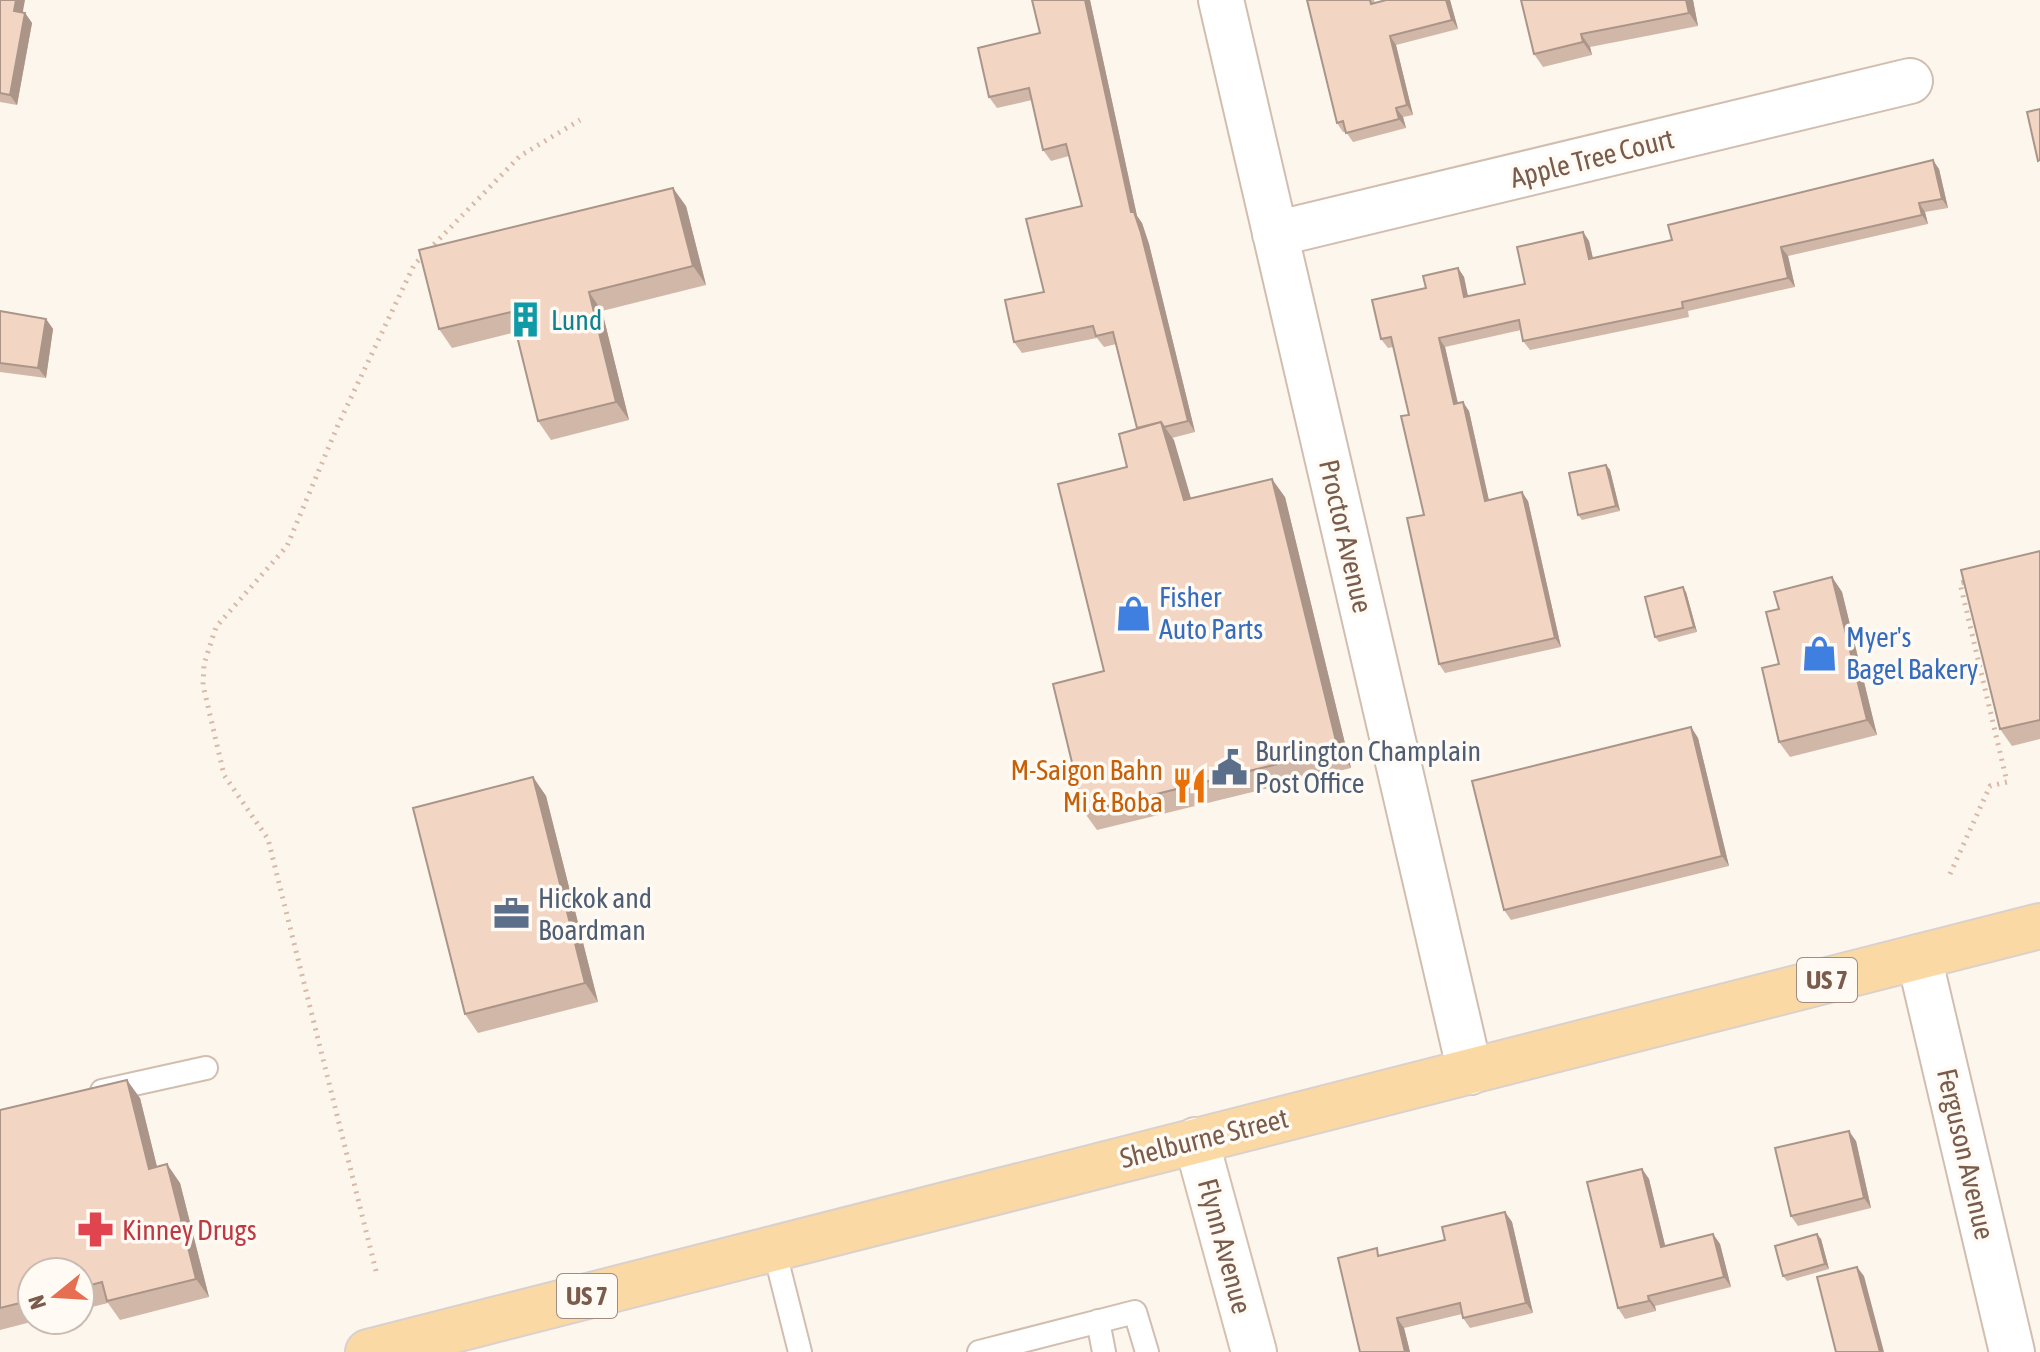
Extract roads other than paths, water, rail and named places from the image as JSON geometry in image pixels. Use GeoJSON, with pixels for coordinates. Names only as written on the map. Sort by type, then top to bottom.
{"type":"FeatureCollection","features":[{"type":"Feature","properties":{"kind":"main road","name":"Shelburne Street"},"geometry":{"type":"LineString","coordinates":[[368,1352],[2040,926]]}},
{"type":"Feature","properties":{"kind":"street","name":"Proctor Avenue"},"geometry":{"type":"LineString","coordinates":[[1221,0],[1470,1072]]}},
{"type":"Feature","properties":{"kind":"street","name":"Apple Tree Court"},"geometry":{"type":"LineString","coordinates":[[1275,234],[1910,81]]}},
{"type":"Feature","properties":{"kind":"street","name":"Ferguson Avenue"},"geometry":{"type":"LineString","coordinates":[[1919,957],[2012,1352]]}},
{"type":"Feature","properties":{"kind":"street","name":"Flynn Avenue"},"geometry":{"type":"LineString","coordinates":[[1196,1140],[1254,1352]]}},
{"type":"Feature","properties":{"kind":"lane"},"geometry":{"type":"LineString","coordinates":[[77,1098],[206,1068]]}},
{"type":"Feature","properties":{"kind":"lane"},"geometry":{"type":"LineString","coordinates":[[774,1249],[800,1352]]}},
{"type":"Feature","properties":{"kind":"lane"},"geometry":{"type":"LineString","coordinates":[[979,1352],[1135,1312],[1147,1352]]}},
{"type":"Feature","properties":{"kind":"lane"},"geometry":{"type":"LineString","coordinates":[[1098,1321],[1104,1352]]}},
{"type":"Feature","properties":{"kind":"place","name":"Lund"},"geometry":{"type":"Point","coordinates":[525,320]}},
{"type":"Feature","properties":{"kind":"place","name":"Fisher Auto Parts"},"geometry":{"type":"Point","coordinates":[1133,613]}},
{"type":"Feature","properties":{"kind":"place","name":"Myer's Bagel Bakery"},"geometry":{"type":"Point","coordinates":[1820,653]}},
{"type":"Feature","properties":{"kind":"place","name":"Burlington Champlain Post Office"},"geometry":{"type":"Point","coordinates":[1229,767]}},
{"type":"Feature","properties":{"kind":"place","name":"M-Saigon Bahn Mi & Boba"},"geometry":{"type":"Point","coordinates":[1189,786]}},
{"type":"Feature","properties":{"kind":"place","name":"Hickok and Boardman"},"geometry":{"type":"Point","coordinates":[512,914]}},
{"type":"Feature","properties":{"kind":"place","name":"Kinney Drugs"},"geometry":{"type":"Point","coordinates":[96,1230]}}]}
